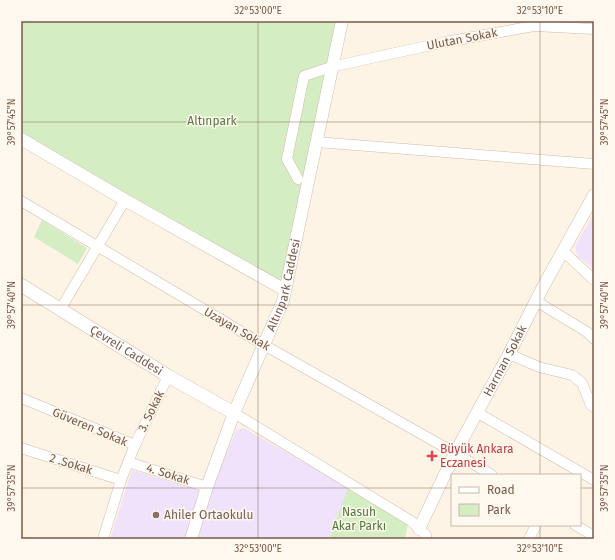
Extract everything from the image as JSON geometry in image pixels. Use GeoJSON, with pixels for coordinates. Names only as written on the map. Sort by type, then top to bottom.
{"type":"FeatureCollection","features":[{"type":"Feature","properties":{"kind":"main road","name":"Çevreli Caddesi"},"geometry":{"type":"LineString","coordinates":[[21,285],[168,376],[234,413]]}},
{"type":"Feature","properties":{"kind":"street","name":"Altınpark Caddesi"},"geometry":{"type":"LineString","coordinates":[[192,539],[207,487],[234,413],[283,301],[342,21]]}},
{"type":"Feature","properties":{"kind":"street","name":"Ulutan Sokak"},"geometry":{"type":"LineString","coordinates":[[298,179],[287,159],[304,76],[332,67],[532,23],[594,29]]}},
{"type":"Feature","properties":{"kind":"street"},"geometry":{"type":"LineString","coordinates":[[21,138],[125,200],[285,290]]}},
{"type":"Feature","properties":{"kind":"street"},"geometry":{"type":"LineString","coordinates":[[316,142],[594,164]]}},
{"type":"Feature","properties":{"kind":"street","name":"Harman Sokak"},"geometry":{"type":"LineString","coordinates":[[422,534],[455,453],[478,413],[536,301],[594,195]]}},
{"type":"Feature","properties":{"kind":"street"},"geometry":{"type":"LineString","coordinates":[[60,310],[125,200]]}},
{"type":"Feature","properties":{"kind":"street","name":"Uzayan Sokak"},"geometry":{"type":"LineString","coordinates":[[21,202],[264,345],[490,474]]}},
{"type":"Feature","properties":{"kind":"street"},"geometry":{"type":"LineString","coordinates":[[563,251],[594,280]]}},
{"type":"Feature","properties":{"kind":"street"},"geometry":{"type":"LineString","coordinates":[[536,301],[587,332],[594,339]]}},
{"type":"Feature","properties":{"kind":"street"},"geometry":{"type":"LineString","coordinates":[[509,354],[539,366],[572,375],[582,383],[594,408]]}},
{"type":"Feature","properties":{"kind":"street","name":"3. Sokak"},"geometry":{"type":"LineString","coordinates":[[135,445],[168,376]]}},
{"type":"Feature","properties":{"kind":"street","name":"Güveren Sokak"},"geometry":{"type":"LineString","coordinates":[[21,398],[135,445],[121,480],[103,539]]}},
{"type":"Feature","properties":{"kind":"street"},"geometry":{"type":"LineString","coordinates":[[234,413],[411,522],[422,534]]}},
{"type":"Feature","properties":{"kind":"street"},"geometry":{"type":"LineString","coordinates":[[478,413],[594,480]]}},
{"type":"Feature","properties":{"kind":"street","name":"2 .Sokak"},"geometry":{"type":"LineString","coordinates":[[21,448],[121,480]]}},
{"type":"Feature","properties":{"kind":"street","name":"4. Sokak"},"geometry":{"type":"LineString","coordinates":[[128,462],[207,487]]}},
{"type":"Feature","properties":{"kind":"street"},"geometry":{"type":"LineString","coordinates":[[529,539],[536,526]]}},
{"type":"Feature","properties":{"kind":"street"},"geometry":{"type":"LineString","coordinates":[[577,526],[594,536]]}},
{"type":"Feature","properties":{"kind":"shaded area"},"geometry":{"type":"Polygon","coordinates":[[[594,214],[594,269],[577,256],[575,246],[594,214]]]}},
{"type":"Feature","properties":{"kind":"shaded area"},"geometry":{"type":"Polygon","coordinates":[[[244,428],[348,488],[329,539],[197,539],[211,491],[236,430],[244,428]]]}},
{"type":"Feature","properties":{"kind":"shaded area","name":"Ahiler Ortaokulu"},"geometry":{"type":"Polygon","coordinates":[[[132,470],[201,491],[187,539],[110,539],[132,470]]]}},
{"type":"Feature","properties":{"kind":"green space","name":"Altınpark"},"geometry":{"type":"Polygon","coordinates":[[[21,21],[342,21],[285,290],[21,139],[21,21]]]}},
{"type":"Feature","properties":{"kind":"green space"},"geometry":{"type":"Polygon","coordinates":[[[42,220],[87,248],[78,264],[34,237],[42,220]]]}},
{"type":"Feature","properties":{"kind":"green space","name":"Nasuh Akar Parkı"},"geometry":{"type":"Polygon","coordinates":[[[348,488],[408,524],[405,539],[329,539],[348,488]]]}},
{"type":"Feature","properties":{"kind":"place","name":"Büyük Ankara Eczanesi"},"geometry":{"type":"Point","coordinates":[432,456]}},
{"type":"Feature","properties":{"kind":"place","name":"Ahiler Ortaokulu"},"geometry":{"type":"Point","coordinates":[156,515]}}]}
